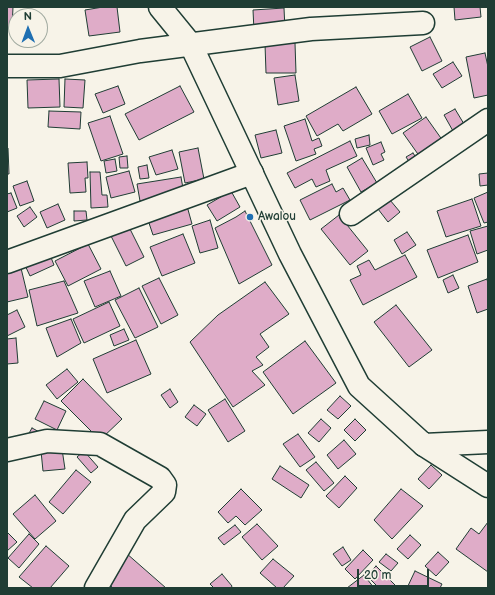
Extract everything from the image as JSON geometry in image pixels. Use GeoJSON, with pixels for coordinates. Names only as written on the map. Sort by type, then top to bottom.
{"type":"FeatureCollection","features":[{"type":"Feature","properties":{"kind":"street"},"geometry":{"type":"LineString","coordinates":[[160,7],[191,45],[290,254],[359,386],[424,445],[488,486]]}},
{"type":"Feature","properties":{"kind":"street"},"geometry":{"type":"LineString","coordinates":[[7,66],[60,66],[140,51],[311,29],[423,23]]}},
{"type":"Feature","properties":{"kind":"street"},"geometry":{"type":"LineString","coordinates":[[352,214],[488,120]]}},
{"type":"Feature","properties":{"kind":"street"},"geometry":{"type":"LineString","coordinates":[[7,262],[252,173]]}},
{"type":"Feature","properties":{"kind":"street"},"geometry":{"type":"LineString","coordinates":[[7,450],[47,441],[100,444],[163,481],[165,485],[164,492],[134,520],[96,588]]}},
{"type":"Feature","properties":{"kind":"street"},"geometry":{"type":"LineString","coordinates":[[424,445],[488,442]]}},
{"type":"Feature","properties":{"kind":"building"},"geometry":{"type":"Polygon","coordinates":[[[7,7],[13,7],[8,8],[7,27],[7,7]]]}},
{"type":"Feature","properties":{"kind":"building"},"geometry":{"type":"Polygon","coordinates":[[[103,7],[117,7],[120,32],[89,36],[85,10],[103,7]]]}},
{"type":"Feature","properties":{"kind":"building"},"geometry":{"type":"Polygon","coordinates":[[[454,7],[480,7],[481,17],[455,20],[454,7]]]}},
{"type":"Feature","properties":{"kind":"building"},"geometry":{"type":"Polygon","coordinates":[[[284,8],[285,29],[254,31],[253,10],[284,8]]]}},
{"type":"Feature","properties":{"kind":"building"},"geometry":{"type":"Polygon","coordinates":[[[430,37],[442,61],[422,71],[410,47],[430,37]]]}},
{"type":"Feature","properties":{"kind":"building"},"geometry":{"type":"Polygon","coordinates":[[[295,43],[296,73],[266,73],[265,44],[295,43]]]}},
{"type":"Feature","properties":{"kind":"building"},"geometry":{"type":"Polygon","coordinates":[[[485,53],[488,67],[488,95],[474,98],[466,57],[485,53]]]}},
{"type":"Feature","properties":{"kind":"building"},"geometry":{"type":"Polygon","coordinates":[[[453,62],[462,76],[442,88],[433,74],[453,62]]]}},
{"type":"Feature","properties":{"kind":"building"},"geometry":{"type":"Polygon","coordinates":[[[295,75],[299,101],[278,105],[274,78],[295,75]]]}},
{"type":"Feature","properties":{"kind":"building"},"geometry":{"type":"Polygon","coordinates":[[[59,79],[60,107],[28,108],[27,80],[59,79]]]}},
{"type":"Feature","properties":{"kind":"building"},"geometry":{"type":"Polygon","coordinates":[[[65,79],[85,80],[83,108],[64,107],[65,79]]]}},
{"type":"Feature","properties":{"kind":"building"},"geometry":{"type":"Polygon","coordinates":[[[118,86],[125,104],[103,113],[95,94],[118,86]]]}},
{"type":"Feature","properties":{"kind":"building"},"geometry":{"type":"Polygon","coordinates":[[[180,86],[194,112],[139,140],[125,114],[180,86]]]}},
{"type":"Feature","properties":{"kind":"building"},"geometry":{"type":"Polygon","coordinates":[[[356,87],[372,114],[343,131],[338,124],[317,136],[306,116],[356,87]]]}},
{"type":"Feature","properties":{"kind":"building"},"geometry":{"type":"Polygon","coordinates":[[[408,94],[422,118],[392,134],[379,111],[408,94]]]}},
{"type":"Feature","properties":{"kind":"building"},"geometry":{"type":"Polygon","coordinates":[[[455,109],[464,124],[453,131],[444,115],[455,109]]]}},
{"type":"Feature","properties":{"kind":"building"},"geometry":{"type":"Polygon","coordinates":[[[49,111],[81,112],[80,129],[48,127],[49,111]]]}},
{"type":"Feature","properties":{"kind":"building"},"geometry":{"type":"Polygon","coordinates":[[[110,116],[123,154],[101,161],[88,123],[110,116]]]}},
{"type":"Feature","properties":{"kind":"building"},"geometry":{"type":"Polygon","coordinates":[[[426,117],[443,141],[420,157],[403,133],[426,117]]]}},
{"type":"Feature","properties":{"kind":"building"},"geometry":{"type":"Polygon","coordinates":[[[305,119],[312,141],[319,138],[322,146],[314,149],[316,154],[296,161],[284,126],[305,119]]]}},
{"type":"Feature","properties":{"kind":"building"},"geometry":{"type":"Polygon","coordinates":[[[276,130],[282,153],[261,158],[255,135],[276,130]]]}},
{"type":"Feature","properties":{"kind":"building"},"geometry":{"type":"Polygon","coordinates":[[[369,135],[370,145],[357,148],[355,139],[369,135]]]}},
{"type":"Feature","properties":{"kind":"building"},"geometry":{"type":"Polygon","coordinates":[[[350,141],[357,156],[326,170],[330,181],[316,187],[312,179],[295,188],[287,173],[350,141]]]}},
{"type":"Feature","properties":{"kind":"building"},"geometry":{"type":"Polygon","coordinates":[[[381,142],[385,152],[381,154],[384,160],[373,165],[366,148],[381,142]]]}},
{"type":"Feature","properties":{"kind":"building"},"geometry":{"type":"Polygon","coordinates":[[[8,148],[9,174],[7,174],[8,148]]]}},
{"type":"Feature","properties":{"kind":"building"},"geometry":{"type":"Polygon","coordinates":[[[198,148],[204,179],[185,183],[179,152],[198,148]]]}},
{"type":"Feature","properties":{"kind":"building"},"geometry":{"type":"Polygon","coordinates":[[[172,150],[178,169],[156,175],[149,157],[172,150]]]}},
{"type":"Feature","properties":{"kind":"building"},"geometry":{"type":"Polygon","coordinates":[[[413,153],[417,159],[410,163],[406,157],[413,153]]]}},
{"type":"Feature","properties":{"kind":"building"},"geometry":{"type":"Polygon","coordinates":[[[127,156],[128,168],[120,168],[119,157],[127,156]]]}},
{"type":"Feature","properties":{"kind":"building"},"geometry":{"type":"Polygon","coordinates":[[[362,158],[377,183],[361,192],[347,167],[362,158]]]}},
{"type":"Feature","properties":{"kind":"building"},"geometry":{"type":"Polygon","coordinates":[[[115,159],[117,171],[106,173],[104,161],[115,159]]]}},
{"type":"Feature","properties":{"kind":"building"},"geometry":{"type":"Polygon","coordinates":[[[87,162],[88,178],[85,178],[86,192],[70,193],[68,163],[87,162]]]}},
{"type":"Feature","properties":{"kind":"building"},"geometry":{"type":"Polygon","coordinates":[[[147,165],[149,178],[140,179],[138,167],[147,165]]]}},
{"type":"Feature","properties":{"kind":"building"},"geometry":{"type":"Polygon","coordinates":[[[129,171],[135,192],[111,198],[106,177],[129,171]]]}},
{"type":"Feature","properties":{"kind":"building"},"geometry":{"type":"Polygon","coordinates":[[[90,172],[100,172],[102,195],[107,195],[108,207],[91,208],[90,172]]]}},
{"type":"Feature","properties":{"kind":"building"},"geometry":{"type":"Polygon","coordinates":[[[488,173],[488,185],[480,186],[479,174],[488,173]]]}},
{"type":"Feature","properties":{"kind":"building"},"geometry":{"type":"Polygon","coordinates":[[[181,177],[184,194],[140,201],[137,184],[181,177]]]}},
{"type":"Feature","properties":{"kind":"building"},"geometry":{"type":"Polygon","coordinates":[[[27,181],[34,201],[20,206],[13,186],[27,181]]]}},
{"type":"Feature","properties":{"kind":"building"},"geometry":{"type":"Polygon","coordinates":[[[332,184],[336,192],[343,188],[350,200],[310,220],[300,200],[332,184]]]}},
{"type":"Feature","properties":{"kind":"building"},"geometry":{"type":"Polygon","coordinates":[[[231,191],[240,207],[217,221],[207,205],[231,191]]]}},
{"type":"Feature","properties":{"kind":"building"},"geometry":{"type":"Polygon","coordinates":[[[488,192],[488,222],[484,223],[474,198],[488,192]]]}},
{"type":"Feature","properties":{"kind":"building"},"geometry":{"type":"Polygon","coordinates":[[[11,193],[17,208],[7,212],[7,194],[11,193]]]}},
{"type":"Feature","properties":{"kind":"building"},"geometry":{"type":"Polygon","coordinates":[[[472,199],[481,226],[446,237],[437,211],[472,199]]]}},
{"type":"Feature","properties":{"kind":"building"},"geometry":{"type":"Polygon","coordinates":[[[390,200],[400,212],[388,222],[378,209],[390,200]]]}},
{"type":"Feature","properties":{"kind":"building"},"geometry":{"type":"Polygon","coordinates":[[[58,204],[65,220],[47,228],[40,212],[58,204]]]}},
{"type":"Feature","properties":{"kind":"building"},"geometry":{"type":"Polygon","coordinates":[[[187,206],[192,224],[153,235],[147,217],[187,206]]]}},
{"type":"Feature","properties":{"kind":"building"},"geometry":{"type":"Polygon","coordinates":[[[30,207],[37,217],[24,227],[17,216],[30,207]]]}},
{"type":"Feature","properties":{"kind":"building"},"geometry":{"type":"Polygon","coordinates":[[[74,211],[86,211],[87,220],[74,221],[74,211]]]}},
{"type":"Feature","properties":{"kind":"building"},"geometry":{"type":"Polygon","coordinates":[[[245,211],[272,265],[239,284],[215,228],[245,211]]]}},
{"type":"Feature","properties":{"kind":"building"},"geometry":{"type":"Polygon","coordinates":[[[339,215],[368,251],[350,265],[321,229],[339,215]]]}},
{"type":"Feature","properties":{"kind":"building"},"geometry":{"type":"Polygon","coordinates":[[[210,220],[218,248],[200,253],[192,226],[210,220]]]}},
{"type":"Feature","properties":{"kind":"building"},"geometry":{"type":"Polygon","coordinates":[[[126,221],[144,257],[126,266],[108,230],[126,221]]]}},
{"type":"Feature","properties":{"kind":"building"},"geometry":{"type":"Polygon","coordinates":[[[488,226],[488,250],[477,254],[470,231],[488,226]]]}},
{"type":"Feature","properties":{"kind":"building"},"geometry":{"type":"Polygon","coordinates":[[[407,232],[416,245],[402,254],[394,240],[407,232]]]}},
{"type":"Feature","properties":{"kind":"building"},"geometry":{"type":"Polygon","coordinates":[[[183,234],[195,263],[162,276],[150,247],[183,234]]]}},
{"type":"Feature","properties":{"kind":"building"},"geometry":{"type":"Polygon","coordinates":[[[468,235],[478,262],[438,278],[427,250],[468,235]]]}},
{"type":"Feature","properties":{"kind":"building"},"geometry":{"type":"Polygon","coordinates":[[[88,244],[101,269],[68,286],[55,261],[88,244]]]}},
{"type":"Feature","properties":{"kind":"building"},"geometry":{"type":"Polygon","coordinates":[[[48,250],[54,265],[30,276],[23,261],[48,250]]]}},
{"type":"Feature","properties":{"kind":"building"},"geometry":{"type":"Polygon","coordinates":[[[405,255],[417,277],[363,305],[350,280],[361,275],[357,266],[369,260],[375,270],[405,255]]]}},
{"type":"Feature","properties":{"kind":"building"},"geometry":{"type":"Polygon","coordinates":[[[20,264],[28,297],[7,302],[7,267],[20,264]]]}},
{"type":"Feature","properties":{"kind":"building"},"geometry":{"type":"Polygon","coordinates":[[[110,271],[121,296],[95,307],[84,281],[110,271]]]}},
{"type":"Feature","properties":{"kind":"building"},"geometry":{"type":"Polygon","coordinates":[[[453,275],[459,288],[448,293],[443,280],[453,275]]]}},
{"type":"Feature","properties":{"kind":"building"},"geometry":{"type":"Polygon","coordinates":[[[159,278],[178,315],[161,324],[142,286],[159,278]]]}},
{"type":"Feature","properties":{"kind":"building"},"geometry":{"type":"Polygon","coordinates":[[[487,279],[488,309],[477,313],[468,286],[487,279]]]}},
{"type":"Feature","properties":{"kind":"building"},"geometry":{"type":"Polygon","coordinates":[[[64,281],[78,313],[37,326],[29,290],[64,281]]]}},
{"type":"Feature","properties":{"kind":"building"},"geometry":{"type":"Polygon","coordinates":[[[265,282],[289,314],[260,334],[269,347],[256,357],[263,365],[252,371],[265,385],[233,407],[190,342],[218,315],[265,282]]]}},
{"type":"Feature","properties":{"kind":"building"},"geometry":{"type":"Polygon","coordinates":[[[139,288],[158,327],[135,338],[115,300],[139,288]]]}},
{"type":"Feature","properties":{"kind":"building"},"geometry":{"type":"Polygon","coordinates":[[[109,302],[120,326],[84,343],[73,319],[109,302]]]}},
{"type":"Feature","properties":{"kind":"building"},"geometry":{"type":"Polygon","coordinates":[[[396,305],[432,350],[409,367],[374,322],[396,305]]]}},
{"type":"Feature","properties":{"kind":"building"},"geometry":{"type":"Polygon","coordinates":[[[17,310],[25,327],[7,336],[7,315],[17,310]]]}},
{"type":"Feature","properties":{"kind":"building"},"geometry":{"type":"Polygon","coordinates":[[[71,319],[81,343],[57,357],[46,328],[71,319]]]}},
{"type":"Feature","properties":{"kind":"building"},"geometry":{"type":"Polygon","coordinates":[[[124,329],[129,340],[114,346],[110,335],[124,329]]]}},
{"type":"Feature","properties":{"kind":"building"},"geometry":{"type":"Polygon","coordinates":[[[16,338],[18,363],[7,364],[7,339],[16,338]]]}},
{"type":"Feature","properties":{"kind":"building"},"geometry":{"type":"Polygon","coordinates":[[[136,340],[151,374],[107,393],[93,359],[136,340]]]}},
{"type":"Feature","properties":{"kind":"building"},"geometry":{"type":"Polygon","coordinates":[[[305,341],[336,383],[293,414],[263,372],[305,341]]]}},
{"type":"Feature","properties":{"kind":"building"},"geometry":{"type":"Polygon","coordinates":[[[67,369],[78,382],[57,399],[46,385],[67,369]]]}},
{"type":"Feature","properties":{"kind":"building"},"geometry":{"type":"Polygon","coordinates":[[[83,379],[122,419],[100,440],[61,401],[83,379]]]}},
{"type":"Feature","properties":{"kind":"building"},"geometry":{"type":"Polygon","coordinates":[[[170,389],[178,402],[170,408],[161,395],[170,389]]]}},
{"type":"Feature","properties":{"kind":"building"},"geometry":{"type":"Polygon","coordinates":[[[340,396],[351,406],[338,419],[327,410],[340,396]]]}},
{"type":"Feature","properties":{"kind":"building"},"geometry":{"type":"Polygon","coordinates":[[[225,399],[245,431],[228,442],[208,410],[225,399]]]}},
{"type":"Feature","properties":{"kind":"building"},"geometry":{"type":"Polygon","coordinates":[[[44,401],[66,411],[57,430],[35,419],[44,401]]]}},
{"type":"Feature","properties":{"kind":"building"},"geometry":{"type":"Polygon","coordinates":[[[194,405],[206,414],[197,426],[185,417],[194,405]]]}},
{"type":"Feature","properties":{"kind":"building"},"geometry":{"type":"Polygon","coordinates":[[[321,419],[331,428],[319,442],[308,433],[321,419]]]}},
{"type":"Feature","properties":{"kind":"building"},"geometry":{"type":"Polygon","coordinates":[[[355,419],[366,430],[355,441],[344,430],[355,419]]]}},
{"type":"Feature","properties":{"kind":"building"},"geometry":{"type":"Polygon","coordinates":[[[32,428],[43,434],[28,435],[32,428]]]}},
{"type":"Feature","properties":{"kind":"building"},"geometry":{"type":"Polygon","coordinates":[[[298,434],[315,457],[300,467],[283,444],[298,434]]]}},
{"type":"Feature","properties":{"kind":"building"},"geometry":{"type":"Polygon","coordinates":[[[344,440],[356,454],[338,469],[327,455],[344,440]]]}},
{"type":"Feature","properties":{"kind":"building"},"geometry":{"type":"Polygon","coordinates":[[[62,449],[65,469],[43,471],[41,451],[62,449]]]}},
{"type":"Feature","properties":{"kind":"building"},"geometry":{"type":"Polygon","coordinates":[[[84,451],[98,467],[91,473],[77,457],[84,451]]]}},
{"type":"Feature","properties":{"kind":"building"},"geometry":{"type":"Polygon","coordinates":[[[316,462],[334,483],[324,491],[306,470],[316,462]]]}},
{"type":"Feature","properties":{"kind":"building"},"geometry":{"type":"Polygon","coordinates":[[[431,465],[442,475],[429,489],[418,479],[431,465]]]}},
{"type":"Feature","properties":{"kind":"building"},"geometry":{"type":"Polygon","coordinates":[[[280,466],[309,485],[301,498],[272,479],[280,466]]]}},
{"type":"Feature","properties":{"kind":"building"},"geometry":{"type":"Polygon","coordinates":[[[76,470],[91,482],[63,514],[49,502],[76,470]]]}},
{"type":"Feature","properties":{"kind":"building"},"geometry":{"type":"Polygon","coordinates":[[[345,476],[357,488],[339,508],[326,496],[345,476]]]}},
{"type":"Feature","properties":{"kind":"building"},"geometry":{"type":"Polygon","coordinates":[[[241,489],[262,510],[245,525],[236,516],[228,523],[218,512],[241,489]]]}},
{"type":"Feature","properties":{"kind":"building"},"geometry":{"type":"Polygon","coordinates":[[[401,489],[423,506],[392,539],[374,520],[401,489]]]}},
{"type":"Feature","properties":{"kind":"building"},"geometry":{"type":"Polygon","coordinates":[[[35,495],[56,521],[35,539],[13,514],[35,495]]]}},
{"type":"Feature","properties":{"kind":"building"},"geometry":{"type":"Polygon","coordinates":[[[488,522],[488,572],[456,549],[471,528],[479,534],[488,522]]]}},
{"type":"Feature","properties":{"kind":"building"},"geometry":{"type":"Polygon","coordinates":[[[257,524],[278,546],[262,560],[242,537],[257,524]]]}},
{"type":"Feature","properties":{"kind":"building"},"geometry":{"type":"Polygon","coordinates":[[[235,525],[241,532],[224,545],[218,538],[235,525]]]}},
{"type":"Feature","properties":{"kind":"building"},"geometry":{"type":"Polygon","coordinates":[[[7,532],[17,542],[7,551],[7,532]]]}},
{"type":"Feature","properties":{"kind":"building"},"geometry":{"type":"Polygon","coordinates":[[[29,534],[39,544],[19,568],[8,558],[29,534]]]}},
{"type":"Feature","properties":{"kind":"building"},"geometry":{"type":"Polygon","coordinates":[[[410,535],[421,545],[408,559],[397,549],[410,535]]]}},
{"type":"Feature","properties":{"kind":"building"},"geometry":{"type":"Polygon","coordinates":[[[46,546],[69,566],[50,588],[33,588],[19,577],[46,546]]]}},
{"type":"Feature","properties":{"kind":"building"},"geometry":{"type":"Polygon","coordinates":[[[343,547],[351,560],[342,566],[333,554],[343,547]]]}},
{"type":"Feature","properties":{"kind":"building"},"geometry":{"type":"Polygon","coordinates":[[[363,550],[373,560],[355,579],[345,569],[363,550]]]}},
{"type":"Feature","properties":{"kind":"building"},"geometry":{"type":"Polygon","coordinates":[[[438,552],[449,562],[436,576],[425,566],[438,552]]]}},
{"type":"Feature","properties":{"kind":"building"},"geometry":{"type":"Polygon","coordinates":[[[126,553],[166,588],[113,588],[103,579],[126,553]]]}},
{"type":"Feature","properties":{"kind":"building"},"geometry":{"type":"Polygon","coordinates":[[[386,554],[398,563],[391,571],[379,562],[386,554]]]}},
{"type":"Feature","properties":{"kind":"building"},"geometry":{"type":"Polygon","coordinates":[[[273,559],[294,576],[283,588],[277,588],[260,573],[273,559]]]}},
{"type":"Feature","properties":{"kind":"building"},"geometry":{"type":"Polygon","coordinates":[[[376,566],[395,585],[392,588],[379,588],[367,576],[376,566]]]}},
{"type":"Feature","properties":{"kind":"building"},"geometry":{"type":"Polygon","coordinates":[[[415,571],[442,584],[440,588],[407,588],[415,571]]]}},
{"type":"Feature","properties":{"kind":"building"},"geometry":{"type":"Polygon","coordinates":[[[222,574],[232,586],[231,588],[214,588],[210,584],[222,574]]]}},
{"type":"Feature","properties":{"kind":"building"},"geometry":{"type":"Polygon","coordinates":[[[364,575],[374,588],[347,588],[364,575]]]}},
{"type":"Feature","properties":{"kind":"place","name":"Awalou"},"geometry":{"type":"Point","coordinates":[250,217]}}]}
